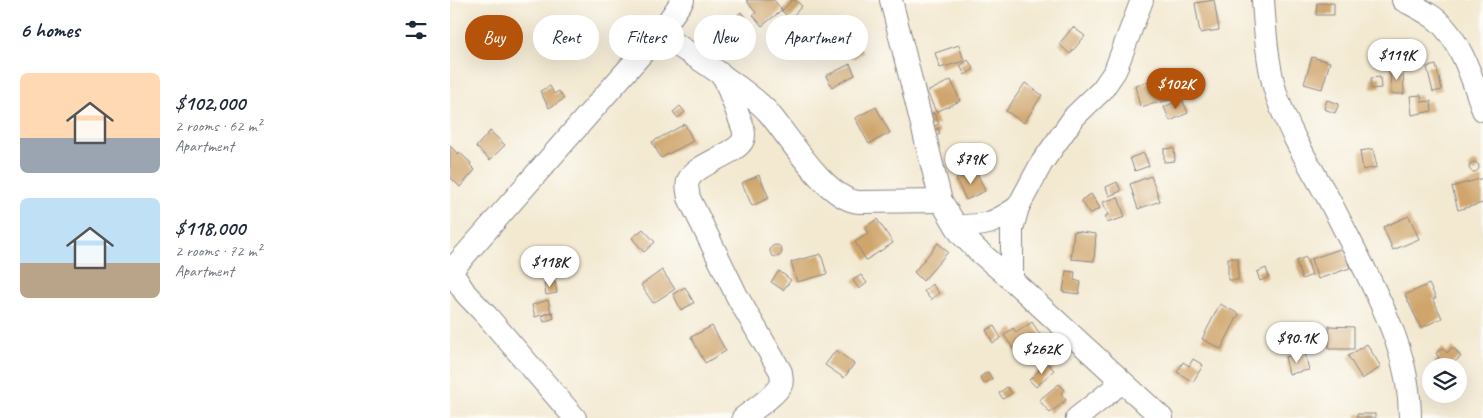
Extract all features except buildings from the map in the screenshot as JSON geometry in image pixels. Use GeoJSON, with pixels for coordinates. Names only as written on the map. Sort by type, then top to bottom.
{"type":"FeatureCollection","features":[{"type":"Feature","properties":{"kind":"street"},"geometry":{"type":"LineString","coordinates":[[672,15],[683,0]]}},
{"type":"Feature","properties":{"kind":"street"},"geometry":{"type":"LineString","coordinates":[[891,0],[941,201],[961,234],[1162,418]]}},
{"type":"Feature","properties":{"kind":"street"},"geometry":{"type":"LineString","coordinates":[[1012,280],[1012,228],[1018,208],[1041,164],[1069,124],[1102,90],[1116,71],[1142,0]]}},
{"type":"Feature","properties":{"kind":"street"},"geometry":{"type":"LineString","coordinates":[[1263,0],[1269,56],[1276,90],[1313,174],[1363,267],[1398,343],[1406,372],[1410,400],[1410,418]]}},
{"type":"Feature","properties":{"kind":"street"},"geometry":{"type":"LineString","coordinates":[[1403,0],[1438,20],[1448,32],[1461,51],[1483,110]]}},
{"type":"Feature","properties":{"kind":"street"},"geometry":{"type":"LineString","coordinates":[[684,49],[742,89],[766,110],[817,174],[842,196],[859,202],[941,201]]}},
{"type":"Feature","properties":{"kind":"street"},"geometry":{"type":"LineString","coordinates":[[575,418],[466,294],[450,271],[636,60]]}},
{"type":"Feature","properties":{"kind":"street"},"geometry":{"type":"LineString","coordinates":[[724,77],[743,128],[743,140],[735,148],[693,173],[688,182],[689,198],[697,215],[738,298],[780,372],[782,380],[781,385],[775,392],[743,418]]}},
{"type":"Feature","properties":{"kind":"street"},"geometry":{"type":"LineString","coordinates":[[956,226],[990,223],[1018,208]]}},
{"type":"Feature","properties":{"kind":"street"},"geometry":{"type":"LineString","coordinates":[[1077,418],[1122,382]]}}]}
